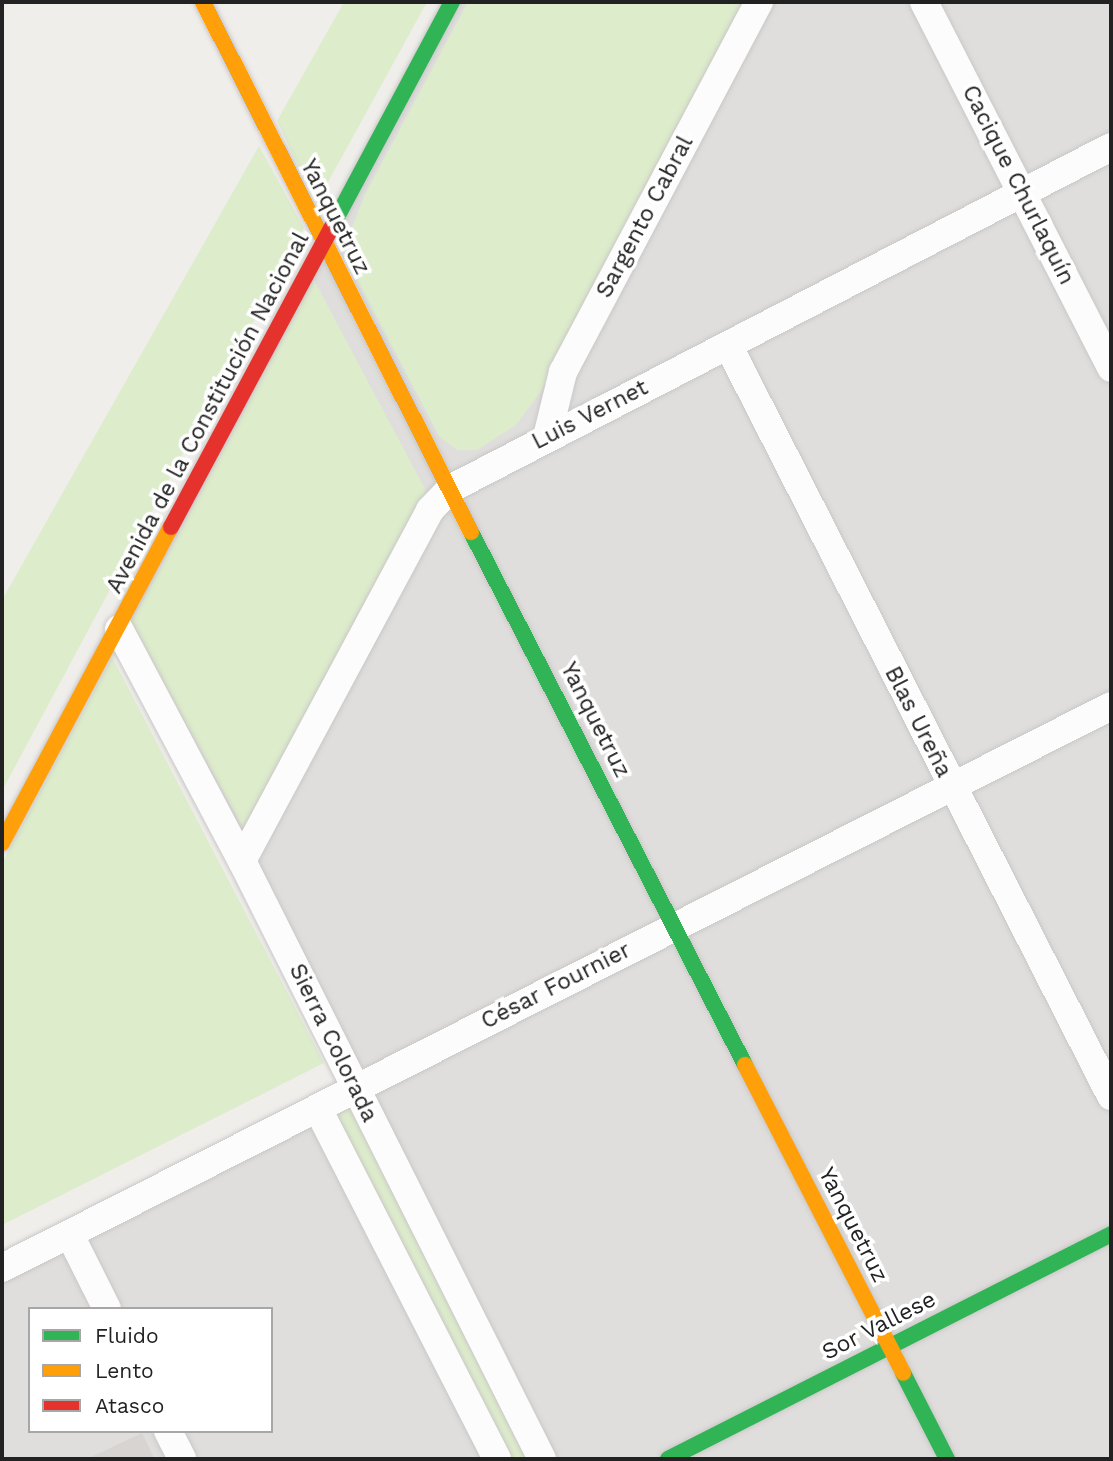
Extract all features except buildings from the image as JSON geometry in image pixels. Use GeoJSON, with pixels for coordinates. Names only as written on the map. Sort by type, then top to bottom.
{"type":"FeatureCollection","features":[{"type":"Feature","properties":{"kind":"street","name":"Yanquetruz"},"geometry":{"type":"LineString","coordinates":[[203,2],[323,244],[676,925],[947,1459]]}},
{"type":"Feature","properties":{"kind":"street","name":"Avenida de la Constitución Nacional"},"geometry":{"type":"LineString","coordinates":[[2,844],[452,2]]}},
{"type":"Feature","properties":{"kind":"street","name":"Sargento Cabral"},"geometry":{"type":"LineString","coordinates":[[547,437],[563,372],[759,2]]}},
{"type":"Feature","properties":{"kind":"street","name":"Cacique Churlaquín"},"geometry":{"type":"LineString","coordinates":[[924,2],[1111,369]]}},
{"type":"Feature","properties":{"kind":"street","name":"Luis Vernet"},"geometry":{"type":"LineString","coordinates":[[242,861],[430,510],[450,489],[1111,147]]}},
{"type":"Feature","properties":{"kind":"street","name":"Blas Ureña"},"geometry":{"type":"LineString","coordinates":[[728,345],[1111,1096]]}},
{"type":"Feature","properties":{"kind":"street","name":"Sierra Colorada"},"geometry":{"type":"LineString","coordinates":[[119,629],[242,861],[542,1459]]}},
{"type":"Feature","properties":{"kind":"street","name":"César Fournier"},"geometry":{"type":"LineString","coordinates":[[2,1268],[71,1237],[354,1088],[1111,706]]}},
{"type":"Feature","properties":{"kind":"street","name":"Sierra Colorada"},"geometry":{"type":"LineString","coordinates":[[318,1108],[497,1459]]}},
{"type":"Feature","properties":{"kind":"street","name":"Sor Vallese"},"geometry":{"type":"LineString","coordinates":[[668,1459],[1111,1234]]}},
{"type":"Feature","properties":{"kind":"street"},"geometry":{"type":"LineString","coordinates":[[71,1237],[106,1307]]}},
{"type":"Feature","properties":{"kind":"street"},"geometry":{"type":"LineString","coordinates":[[170,1433],[183,1459]]}},
{"type":"Feature","properties":{"kind":"shaded area"},"geometry":{"type":"Polygon","coordinates":[[[452,2],[1111,2],[1111,1459],[2,1459],[2,1268],[354,1088],[119,629],[452,2]]]}},
{"type":"Feature","properties":{"kind":"green space"},"geometry":{"type":"Polygon","coordinates":[[[344,2],[427,2],[316,204],[277,121],[344,2]]]}},
{"type":"Feature","properties":{"kind":"green space"},"geometry":{"type":"Polygon","coordinates":[[[468,2],[743,2],[541,391],[516,425],[477,450],[457,450],[439,436],[354,274],[349,236],[365,194],[468,2]]]}},
{"type":"Feature","properties":{"kind":"green space"},"geometry":{"type":"Polygon","coordinates":[[[259,146],[304,228],[2,791],[2,600],[259,146]]]}},
{"type":"Feature","properties":{"kind":"green space"},"geometry":{"type":"Polygon","coordinates":[[[314,280],[426,491],[245,831],[131,623],[314,280]]]}},
{"type":"Feature","properties":{"kind":"green space"},"geometry":{"type":"Polygon","coordinates":[[[112,657],[324,1063],[2,1225],[2,863],[112,657]]]}},
{"type":"Feature","properties":{"kind":"green space"},"geometry":{"type":"Polygon","coordinates":[[[347,1102],[528,1459],[512,1459],[334,1109],[347,1102]]]}},
{"type":"Feature","properties":{"kind":"traffic: fast"},"geometry":{"type":"LineString","coordinates":[[336,219],[452,2]]}},
{"type":"Feature","properties":{"kind":"traffic: fast"},"geometry":{"type":"LineString","coordinates":[[471,532],[745,1065]]}},
{"type":"Feature","properties":{"kind":"traffic: fast"},"geometry":{"type":"LineString","coordinates":[[668,1459],[1111,1234]]}},
{"type":"Feature","properties":{"kind":"traffic: fast"},"geometry":{"type":"LineString","coordinates":[[903,1373],[947,1459]]}},
{"type":"Feature","properties":{"kind":"traffic: slow"},"geometry":{"type":"LineString","coordinates":[[203,2],[471,532]]}},
{"type":"Feature","properties":{"kind":"traffic: slow"},"geometry":{"type":"LineString","coordinates":[[2,843],[171,527]]}},
{"type":"Feature","properties":{"kind":"traffic: slow"},"geometry":{"type":"LineString","coordinates":[[745,1065],[903,1373]]}},
{"type":"Feature","properties":{"kind":"traffic: jam"},"geometry":{"type":"LineString","coordinates":[[171,527],[336,219]]}}]}
